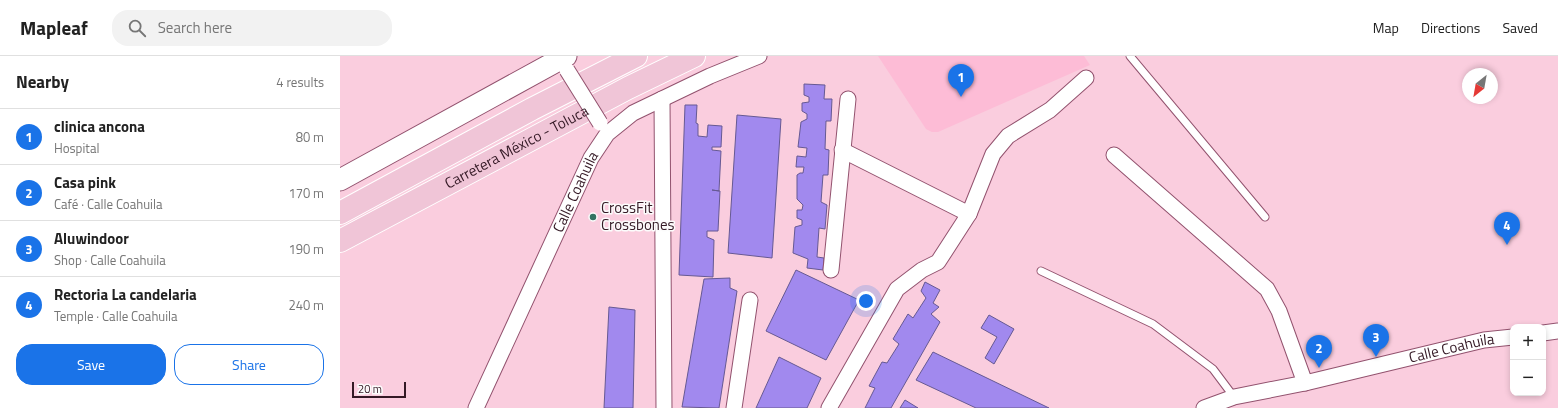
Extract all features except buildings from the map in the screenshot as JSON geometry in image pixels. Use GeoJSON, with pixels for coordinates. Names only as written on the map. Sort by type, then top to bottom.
{"type":"FeatureCollection","features":[{"type":"Feature","properties":{"kind":"main road","name":"Carretera México - Toluca"},"geometry":{"type":"LineString","coordinates":[[340,213],[532,109],[636,56]]}},
{"type":"Feature","properties":{"kind":"main road","name":"Carretera México - Toluca"},"geometry":{"type":"LineString","coordinates":[[340,242],[621,92],[694,56]]}},
{"type":"Feature","properties":{"kind":"street","name":"Calle Coahuila"},"geometry":{"type":"LineString","coordinates":[[476,408],[591,158],[603,128],[710,76],[759,56]]}},
{"type":"Feature","properties":{"kind":"street"},"geometry":{"type":"LineString","coordinates":[[340,180],[565,61],[603,128]]}},
{"type":"Feature","properties":{"kind":"street"},"geometry":{"type":"LineString","coordinates":[[830,408],[897,289],[922,270],[938,262],[969,214],[993,154],[1008,136],[1050,110],[1086,78]]}},
{"type":"Feature","properties":{"kind":"street"},"geometry":{"type":"LineString","coordinates":[[662,99],[664,408]]}},
{"type":"Feature","properties":{"kind":"street"},"geometry":{"type":"LineString","coordinates":[[831,270],[848,99]]}},
{"type":"Feature","properties":{"kind":"street"},"geometry":{"type":"LineString","coordinates":[[842,150],[969,214]]}},
{"type":"Feature","properties":{"kind":"street"},"geometry":{"type":"LineString","coordinates":[[1114,156],[1266,289],[1279,311],[1305,383]]}},
{"type":"Feature","properties":{"kind":"street"},"geometry":{"type":"LineString","coordinates":[[734,408],[750,300]]}},
{"type":"Feature","properties":{"kind":"street"},"geometry":{"type":"LineString","coordinates":[[1546,333],[1558,331]]}},
{"type":"Feature","properties":{"kind":"street","name":"Calle Coahuila"},"geometry":{"type":"LineString","coordinates":[[1204,408],[1234,397],[1305,383],[1484,340],[1510,337]]}},
{"type":"Feature","properties":{"kind":"lane"},"geometry":{"type":"LineString","coordinates":[[1130,56],[1265,217]]}},
{"type":"Feature","properties":{"kind":"lane"},"geometry":{"type":"LineString","coordinates":[[1041,271],[1153,324],[1213,369],[1234,397]]}},
{"type":"Feature","properties":{"kind":"shaded area"},"geometry":{"type":"Polygon","coordinates":[[[878,56],[1084,56],[1090,65],[938,132],[932,132],[926,129],[878,56]]]}},
{"type":"Feature","properties":{"kind":"place","name":"clinica ancona"},"geometry":{"type":"Point","coordinates":[961,97]}},
{"type":"Feature","properties":{"kind":"place","name":"CrossFit Crossbones"},"geometry":{"type":"Point","coordinates":[593,217]}},
{"type":"Feature","properties":{"kind":"place","name":"Rectoria La candelaria"},"geometry":{"type":"Point","coordinates":[1507,245]}},
{"type":"Feature","properties":{"kind":"place","name":"Aluwindoor"},"geometry":{"type":"Point","coordinates":[1376,357]}},
{"type":"Feature","properties":{"kind":"place","name":"Casa pink"},"geometry":{"type":"Point","coordinates":[1319,368]}}]}
